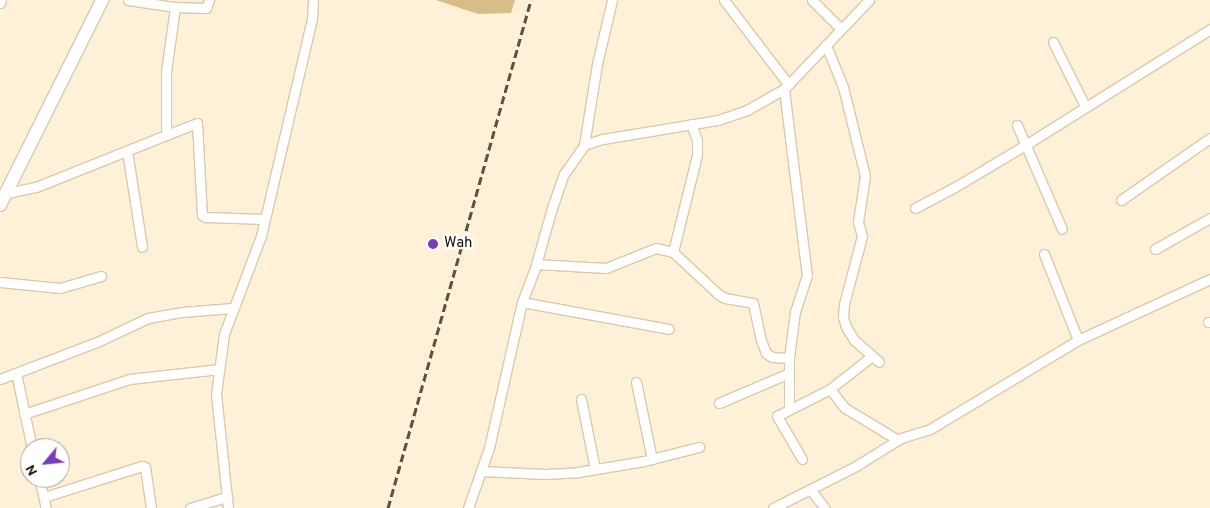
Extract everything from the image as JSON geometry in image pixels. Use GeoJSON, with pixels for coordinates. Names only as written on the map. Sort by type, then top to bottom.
{"type":"FeatureCollection","features":[{"type":"Feature","properties":{"kind":"main road"},"geometry":{"type":"LineString","coordinates":[[0,205],[102,0]]}},
{"type":"Feature","properties":{"kind":"street"},"geometry":{"type":"LineString","coordinates":[[128,0],[175,7],[206,8],[209,0]]}},
{"type":"Feature","properties":{"kind":"street"},"geometry":{"type":"LineString","coordinates":[[228,508],[218,431],[216,394],[218,369],[224,334],[232,308],[261,236],[312,19],[313,0]]}},
{"type":"Feature","properties":{"kind":"street"},"geometry":{"type":"LineString","coordinates":[[468,508],[488,448],[522,302],[564,174],[584,145],[597,64],[612,0]]}},
{"type":"Feature","properties":{"kind":"street"},"geometry":{"type":"LineString","coordinates":[[724,0],[786,87],[807,275],[795,311],[789,358],[789,409]]}},
{"type":"Feature","properties":{"kind":"street"},"geometry":{"type":"LineString","coordinates":[[812,0],[840,29]]}},
{"type":"Feature","properties":{"kind":"street"},"geometry":{"type":"LineString","coordinates":[[584,145],[603,139],[718,120],[747,110],[786,87],[869,0]]}},
{"type":"Feature","properties":{"kind":"street"},"geometry":{"type":"LineString","coordinates":[[166,135],[166,72],[175,7]]}},
{"type":"Feature","properties":{"kind":"street"},"geometry":{"type":"LineString","coordinates":[[915,208],[955,188],[1210,29]]}},
{"type":"Feature","properties":{"kind":"street"},"geometry":{"type":"LineString","coordinates":[[1052,42],[1086,106]]}},
{"type":"Feature","properties":{"kind":"street"},"geometry":{"type":"LineString","coordinates":[[802,459],[777,419],[777,416],[830,389],[876,359],[854,340],[846,327],[843,317],[844,304],[862,236],[858,222],[865,176],[843,87],[826,45]]}},
{"type":"Feature","properties":{"kind":"street"},"geometry":{"type":"LineString","coordinates":[[7,193],[36,187],[197,123],[202,215],[205,217],[265,219]]}},
{"type":"Feature","properties":{"kind":"street"},"geometry":{"type":"LineString","coordinates":[[673,252],[698,155],[697,140],[691,124]]}},
{"type":"Feature","properties":{"kind":"street"},"geometry":{"type":"LineString","coordinates":[[1017,125],[1027,144],[1062,229]]}},
{"type":"Feature","properties":{"kind":"street"},"geometry":{"type":"LineString","coordinates":[[1121,200],[1210,138]]}},
{"type":"Feature","properties":{"kind":"street"},"geometry":{"type":"LineString","coordinates":[[127,151],[142,247]]}},
{"type":"Feature","properties":{"kind":"street"},"geometry":{"type":"LineString","coordinates":[[1154,249],[1210,218]]}},
{"type":"Feature","properties":{"kind":"street"},"geometry":{"type":"LineString","coordinates":[[536,264],[606,268],[651,249],[656,248],[673,252],[718,294],[725,298],[753,303],[761,340],[766,352],[772,357],[789,358]]}},
{"type":"Feature","properties":{"kind":"street"},"geometry":{"type":"LineString","coordinates":[[1044,254],[1078,340]]}},
{"type":"Feature","properties":{"kind":"street"},"geometry":{"type":"LineString","coordinates":[[0,282],[60,288],[101,276]]}},
{"type":"Feature","properties":{"kind":"street"},"geometry":{"type":"LineString","coordinates":[[774,508],[856,466],[898,440],[930,429],[1078,340],[1210,279]]}},
{"type":"Feature","properties":{"kind":"street"},"geometry":{"type":"LineString","coordinates":[[522,302],[670,329]]}},
{"type":"Feature","properties":{"kind":"street"},"geometry":{"type":"LineString","coordinates":[[0,379],[97,342],[148,318],[182,312],[232,308]]}},
{"type":"Feature","properties":{"kind":"street"},"geometry":{"type":"LineString","coordinates":[[24,414],[129,378],[218,369]]}},
{"type":"Feature","properties":{"kind":"street"},"geometry":{"type":"LineString","coordinates":[[16,373],[30,438]]}},
{"type":"Feature","properties":{"kind":"street"},"geometry":{"type":"LineString","coordinates":[[719,402],[789,373]]}},
{"type":"Feature","properties":{"kind":"street"},"geometry":{"type":"LineString","coordinates":[[636,382],[652,459]]}},
{"type":"Feature","properties":{"kind":"street"},"geometry":{"type":"LineString","coordinates":[[830,389],[845,408],[898,440]]}},
{"type":"Feature","properties":{"kind":"street"},"geometry":{"type":"LineString","coordinates":[[581,399],[595,469]]}},
{"type":"Feature","properties":{"kind":"street"},"geometry":{"type":"LineString","coordinates":[[481,471],[544,474],[595,469],[652,459],[699,446]]}},
{"type":"Feature","properties":{"kind":"street"},"geometry":{"type":"LineString","coordinates":[[44,496],[142,466],[145,467],[151,508]]}},
{"type":"Feature","properties":{"kind":"street"},"geometry":{"type":"LineString","coordinates":[[42,488],[46,508]]}},
{"type":"Feature","properties":{"kind":"street"},"geometry":{"type":"LineString","coordinates":[[810,489],[825,508]]}},
{"type":"Feature","properties":{"kind":"street"},"geometry":{"type":"LineString","coordinates":[[190,508],[227,497]]}},
{"type":"Feature","properties":{"kind":"shaded area"},"geometry":{"type":"Polygon","coordinates":[[[436,0],[515,0],[511,13],[478,14],[436,0]]]}},
{"type":"Feature","properties":{"kind":"railway"},"geometry":{"type":"LineString","coordinates":[[388,508],[531,0]]}},
{"type":"Feature","properties":{"kind":"place","name":"Wah"},"geometry":{"type":"Point","coordinates":[433,244]}}]}
